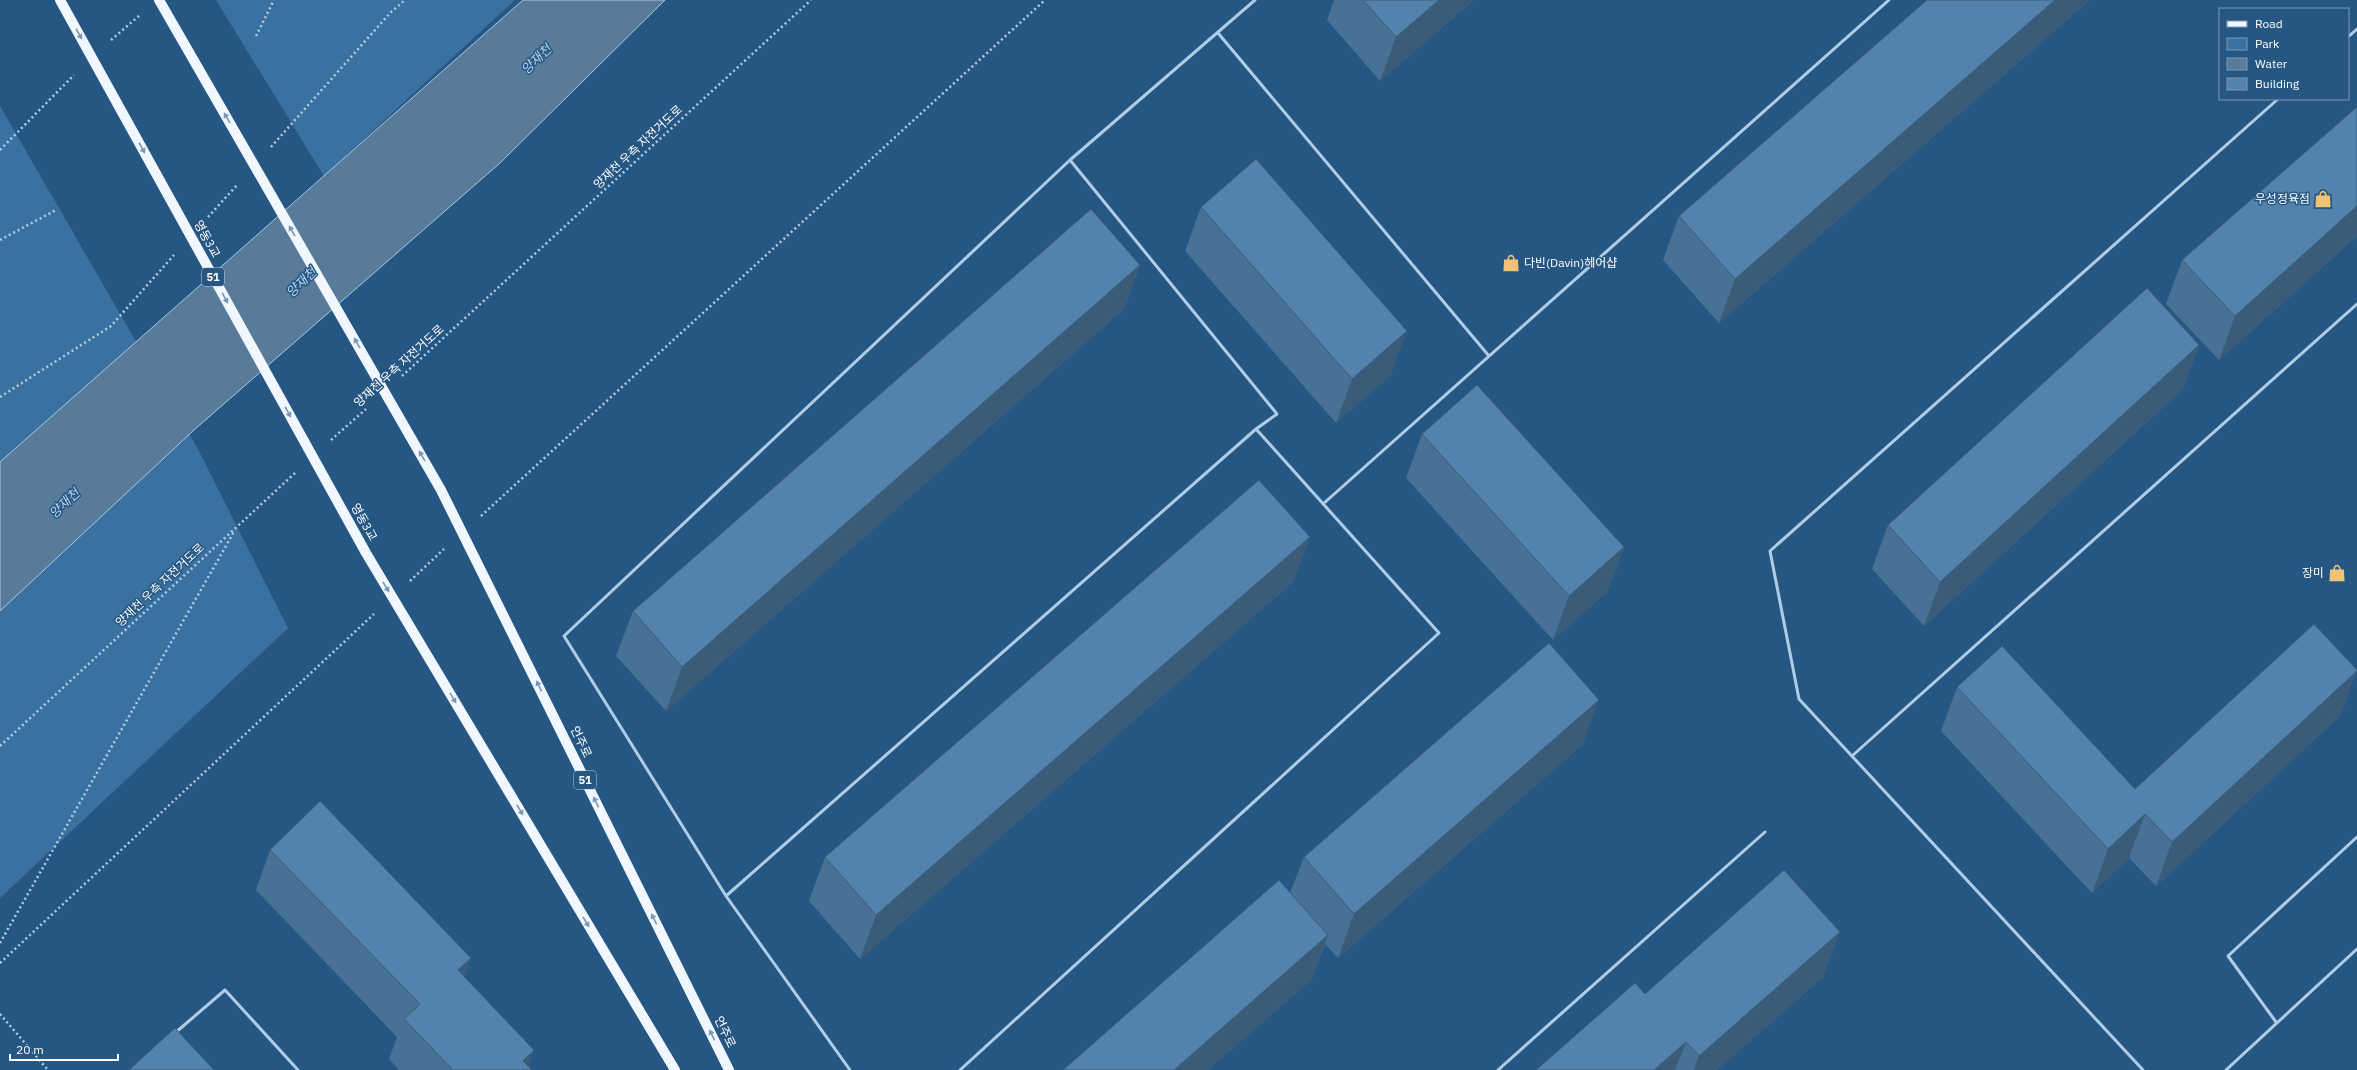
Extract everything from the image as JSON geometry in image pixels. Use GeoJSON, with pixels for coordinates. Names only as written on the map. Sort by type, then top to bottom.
{"type":"FeatureCollection","features":[{"type":"Feature","properties":{"kind":"main road","name":"영동3교"},"geometry":{"type":"LineString","coordinates":[[60,0],[366,553],[392,597]]}},
{"type":"Feature","properties":{"kind":"main road","name":"언주로"},"geometry":{"type":"LineString","coordinates":[[158,0],[441,490],[729,1070]]}},
{"type":"Feature","properties":{"kind":"main road","name":"51"},"geometry":{"type":"LineString","coordinates":[[392,597],[675,1070]]}},
{"type":"Feature","properties":{"kind":"lane"},"geometry":{"type":"LineString","coordinates":[[850,1070],[726,896],[564,636],[1070,160],[1218,34],[1255,0]]}},
{"type":"Feature","properties":{"kind":"lane"},"geometry":{"type":"LineString","coordinates":[[1323,504],[1889,0]]}},
{"type":"Feature","properties":{"kind":"lane"},"geometry":{"type":"LineString","coordinates":[[2349,36],[2357,29]]}},
{"type":"Feature","properties":{"kind":"lane"},"geometry":{"type":"LineString","coordinates":[[1218,34],[1489,356]]}},
{"type":"Feature","properties":{"kind":"lane"},"geometry":{"type":"LineString","coordinates":[[2144,1070],[1799,699],[1770,551],[2277,100]]}},
{"type":"Feature","properties":{"kind":"lane"},"geometry":{"type":"LineString","coordinates":[[726,896],[1256,429],[1276,414],[1070,160]]}},
{"type":"Feature","properties":{"kind":"lane"},"geometry":{"type":"LineString","coordinates":[[1852,756],[2357,304]]}},
{"type":"Feature","properties":{"kind":"lane"},"geometry":{"type":"LineString","coordinates":[[960,1070],[1439,633],[1256,429]]}},
{"type":"Feature","properties":{"kind":"lane"},"geometry":{"type":"LineString","coordinates":[[1498,1070],[1765,832]]}},
{"type":"Feature","properties":{"kind":"lane"},"geometry":{"type":"LineString","coordinates":[[2276,1022],[2228,956],[2357,838]]}},
{"type":"Feature","properties":{"kind":"lane"},"geometry":{"type":"LineString","coordinates":[[2226,1070],[2276,1022],[2357,949]]}},
{"type":"Feature","properties":{"kind":"lane"},"geometry":{"type":"LineString","coordinates":[[174,1035],[225,990],[298,1070]]}},
{"type":"Feature","properties":{"kind":"path"},"geometry":{"type":"LineString","coordinates":[[256,36],[274,0]]}},
{"type":"Feature","properties":{"kind":"path"},"geometry":{"type":"LineString","coordinates":[[265,153],[391,12],[405,0]]}},
{"type":"Feature","properties":{"kind":"path","name":"양재천 우측 자전거도로"},"geometry":{"type":"LineString","coordinates":[[396,382],[811,0]]}},
{"type":"Feature","properties":{"kind":"path"},"geometry":{"type":"LineString","coordinates":[[0,963],[462,532],[1045,0]]}},
{"type":"Feature","properties":{"kind":"path"},"geometry":{"type":"LineString","coordinates":[[107,44],[146,10]]}},
{"type":"Feature","properties":{"kind":"path"},"geometry":{"type":"LineString","coordinates":[[0,150],[80,69]]}},
{"type":"Feature","properties":{"kind":"path"},"geometry":{"type":"LineString","coordinates":[[207,218],[239,183]]}},
{"type":"Feature","properties":{"kind":"path"},"geometry":{"type":"LineString","coordinates":[[0,240],[56,210]]}},
{"type":"Feature","properties":{"kind":"path"},"geometry":{"type":"LineString","coordinates":[[0,397],[111,326],[175,254]]}},
{"type":"Feature","properties":{"kind":"path","name":"양재천 우측 자전거도로"},"geometry":{"type":"LineString","coordinates":[[325,446],[366,408]]}},
{"type":"Feature","properties":{"kind":"path","name":"양재천 우측 자전거도로"},"geometry":{"type":"LineString","coordinates":[[0,746],[296,473]]}},
{"type":"Feature","properties":{"kind":"path"},"geometry":{"type":"LineString","coordinates":[[0,943],[237,526]]}},
{"type":"Feature","properties":{"kind":"path"},"geometry":{"type":"LineString","coordinates":[[0,1014],[48,1070]]}},
{"type":"Feature","properties":{"kind":"green space"},"geometry":{"type":"Polygon","coordinates":[[[216,0],[515,0],[324,176],[216,0]]]}},
{"type":"Feature","properties":{"kind":"green space"},"geometry":{"type":"Polygon","coordinates":[[[0,106],[198,449],[288,628],[0,898],[0,106]]]}},
{"type":"Feature","properties":{"kind":"water","name":"양재천"},"geometry":{"type":"Polygon","coordinates":[[[523,0],[665,0],[500,163],[194,430],[0,611],[0,462],[523,0]]]}},
{"type":"Feature","properties":{"kind":"building"},"geometry":{"type":"Polygon","coordinates":[[[1363,0],[1439,0],[1396,37],[1363,0]]]}},
{"type":"Feature","properties":{"kind":"building"},"geometry":{"type":"Polygon","coordinates":[[[1927,0],[2055,0],[1735,279],[1679,216],[1927,0]]]}},
{"type":"Feature","properties":{"kind":"building"},"geometry":{"type":"Polygon","coordinates":[[[2357,107],[2357,206],[2235,316],[2182,260],[2357,107]]]}},
{"type":"Feature","properties":{"kind":"building"},"geometry":{"type":"Polygon","coordinates":[[[1256,159],[1407,331],[1352,379],[1201,207],[1256,159]]]}},
{"type":"Feature","properties":{"kind":"building"},"geometry":{"type":"Polygon","coordinates":[[[1091,209],[1140,265],[682,667],[633,611],[1091,209]]]}},
{"type":"Feature","properties":{"kind":"building"},"geometry":{"type":"Polygon","coordinates":[[[2147,288],[2199,345],[1940,582],[1888,525],[2147,288]]]}},
{"type":"Feature","properties":{"kind":"building"},"geometry":{"type":"Polygon","coordinates":[[[1477,385],[1624,547],[1569,596],[1422,434],[1477,385]]]}},
{"type":"Feature","properties":{"kind":"building"},"geometry":{"type":"Polygon","coordinates":[[[1259,480],[1310,537],[876,915],[825,857],[1259,480]]]}},
{"type":"Feature","properties":{"kind":"building"},"geometry":{"type":"Polygon","coordinates":[[[2314,624],[2357,671],[2172,842],[2145,814],[2108,849],[1957,687],[2002,646],[2135,789],[2314,624]]]}},
{"type":"Feature","properties":{"kind":"building"},"geometry":{"type":"Polygon","coordinates":[[[1549,643],[1599,700],[1354,914],[1304,857],[1549,643]]]}},
{"type":"Feature","properties":{"kind":"building"},"geometry":{"type":"Polygon","coordinates":[[[320,801],[471,958],[458,970],[534,1050],[523,1061],[532,1070],[453,1070],[404,1019],[420,1004],[270,850],[320,801]]]}},
{"type":"Feature","properties":{"kind":"building"},"geometry":{"type":"Polygon","coordinates":[[[1784,870],[1840,932],[1699,1056],[1686,1042],[1654,1070],[1536,1070],[1635,983],[1645,994],[1784,870]]]}},
{"type":"Feature","properties":{"kind":"building"},"geometry":{"type":"Polygon","coordinates":[[[1279,880],[1328,935],[1174,1070],[1063,1070],[1279,880]]]}},
{"type":"Feature","properties":{"kind":"building"},"geometry":{"type":"Polygon","coordinates":[[[175,1028],[214,1070],[129,1070],[175,1028]]]}},
{"type":"Feature","properties":{"kind":"place","name":"우성정육점"},"geometry":{"type":"Point","coordinates":[2323,199]}},
{"type":"Feature","properties":{"kind":"place","name":"다빈(Davin)헤어샵"},"geometry":{"type":"Point","coordinates":[1511,263]}},
{"type":"Feature","properties":{"kind":"place","name":"장미"},"geometry":{"type":"Point","coordinates":[2337,573]}}]}
